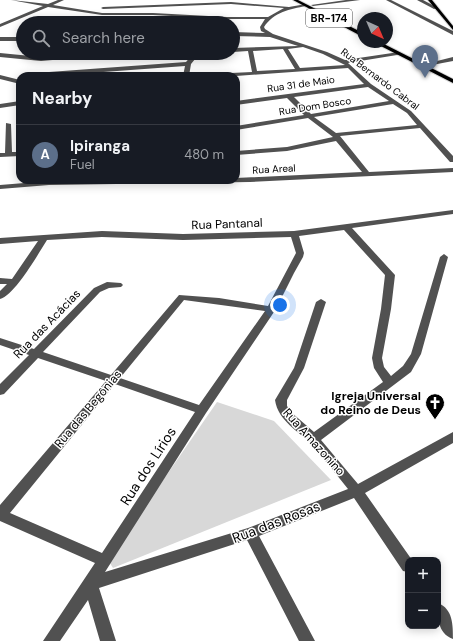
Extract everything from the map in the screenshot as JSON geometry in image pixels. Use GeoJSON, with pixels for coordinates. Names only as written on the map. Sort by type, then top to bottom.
{"type":"FeatureCollection","features":[{"type":"Feature","properties":{"kind":"main road","name":"BR-174"},"geometry":{"type":"LineString","coordinates":[[295,0],[313,5],[357,26]]}},
{"type":"Feature","properties":{"kind":"main road"},"geometry":{"type":"LineString","coordinates":[[430,0],[453,29]]}},
{"type":"Feature","properties":{"kind":"main road","name":"BR-174"},"geometry":{"type":"LineString","coordinates":[[305,3],[357,32]]}},
{"type":"Feature","properties":{"kind":"main road"},"geometry":{"type":"LineString","coordinates":[[393,44],[453,74]]}},
{"type":"Feature","properties":{"kind":"main road"},"geometry":{"type":"LineString","coordinates":[[387,48],[453,81]]}},
{"type":"Feature","properties":{"kind":"street"},"geometry":{"type":"LineString","coordinates":[[13,0],[102,14],[190,16]]}},
{"type":"Feature","properties":{"kind":"street"},"geometry":{"type":"LineString","coordinates":[[22,16],[62,0]]}},
{"type":"Feature","properties":{"kind":"street"},"geometry":{"type":"LineString","coordinates":[[171,0],[176,5]]}},
{"type":"Feature","properties":{"kind":"street"},"geometry":{"type":"LineString","coordinates":[[276,0],[288,7]]}},
{"type":"Feature","properties":{"kind":"street"},"geometry":{"type":"LineString","coordinates":[[313,5],[358,0]]}},
{"type":"Feature","properties":{"kind":"street"},"geometry":{"type":"LineString","coordinates":[[388,0],[453,33]]}},
{"type":"Feature","properties":{"kind":"street"},"geometry":{"type":"LineString","coordinates":[[419,0],[436,8]]}},
{"type":"Feature","properties":{"kind":"street"},"geometry":{"type":"LineString","coordinates":[[71,9],[241,3],[288,7]]}},
{"type":"Feature","properties":{"kind":"street"},"geometry":{"type":"LineString","coordinates":[[271,35],[265,32],[262,27],[269,18],[288,7],[305,3]]}},
{"type":"Feature","properties":{"kind":"street"},"geometry":{"type":"LineString","coordinates":[[114,4],[118,7]]}},
{"type":"Feature","properties":{"kind":"street"},"geometry":{"type":"LineString","coordinates":[[240,18],[269,18]]}},
{"type":"Feature","properties":{"kind":"street"},"geometry":{"type":"LineString","coordinates":[[0,26],[16,19]]}},
{"type":"Feature","properties":{"kind":"street","name":"Rua Bernardo Cabral"},"geometry":{"type":"LineString","coordinates":[[240,34],[271,35],[333,56],[346,64],[369,85],[396,102],[423,126],[453,160]]}},
{"type":"Feature","properties":{"kind":"street"},"geometry":{"type":"LineString","coordinates":[[0,39],[16,38]]}},
{"type":"Feature","properties":{"kind":"street"},"geometry":{"type":"LineString","coordinates":[[240,50],[305,46]]}},
{"type":"Feature","properties":{"kind":"street"},"geometry":{"type":"LineString","coordinates":[[285,48],[298,70]]}},
{"type":"Feature","properties":{"kind":"street"},"geometry":{"type":"LineString","coordinates":[[250,50],[256,73]]}},
{"type":"Feature","properties":{"kind":"street"},"geometry":{"type":"LineString","coordinates":[[240,74],[298,70],[346,64],[397,53]]}},
{"type":"Feature","properties":{"kind":"street"},"geometry":{"type":"LineString","coordinates":[[2,56],[16,57]]}},
{"type":"Feature","properties":{"kind":"street"},"geometry":{"type":"LineString","coordinates":[[432,63],[453,59]]}},
{"type":"Feature","properties":{"kind":"street"},"geometry":{"type":"LineString","coordinates":[[49,72],[52,60]]}},
{"type":"Feature","properties":{"kind":"street"},"geometry":{"type":"LineString","coordinates":[[187,72],[188,64],[191,60]]}},
{"type":"Feature","properties":{"kind":"street"},"geometry":{"type":"LineString","coordinates":[[86,72],[188,64]]}},
{"type":"Feature","properties":{"kind":"street"},"geometry":{"type":"LineString","coordinates":[[1,79],[16,81]]}},
{"type":"Feature","properties":{"kind":"street","name":"Rua 31 de Maio"},"geometry":{"type":"LineString","coordinates":[[240,102],[369,85]]}},
{"type":"Feature","properties":{"kind":"street"},"geometry":{"type":"LineString","coordinates":[[288,96],[310,117],[337,136],[367,174]]}},
{"type":"Feature","properties":{"kind":"street","name":"Rua Dom Bosco"},"geometry":{"type":"LineString","coordinates":[[240,127],[396,102]]}},
{"type":"Feature","properties":{"kind":"street"},"geometry":{"type":"LineString","coordinates":[[0,106],[16,104]]}},
{"type":"Feature","properties":{"kind":"street"},"geometry":{"type":"LineString","coordinates":[[8,124],[9,154]]}},
{"type":"Feature","properties":{"kind":"street"},"geometry":{"type":"LineString","coordinates":[[240,153],[287,149],[337,136],[423,126]]}},
{"type":"Feature","properties":{"kind":"street"},"geometry":{"type":"LineString","coordinates":[[0,155],[16,154]]}},
{"type":"Feature","properties":{"kind":"street","name":"Rua Areal"},"geometry":{"type":"LineString","coordinates":[[240,180],[453,170]]}},
{"type":"Feature","properties":{"kind":"street","name":"Rua Areal"},"geometry":{"type":"LineString","coordinates":[[0,188],[33,184]]}},
{"type":"Feature","properties":{"kind":"street","name":"Rua Pantanal"},"geometry":{"type":"LineString","coordinates":[[0,241],[102,234],[183,238],[294,234],[453,212]]}},
{"type":"Feature","properties":{"kind":"street"},"geometry":{"type":"LineString","coordinates":[[346,227],[390,274],[390,283],[377,358],[379,368],[390,384]]}},
{"type":"Feature","properties":{"kind":"street","name":"Rua dos Lírios"},"geometry":{"type":"LineString","coordinates":[[52,641],[202,410],[271,309],[285,280],[299,257],[300,253],[294,234]]}},
{"type":"Feature","properties":{"kind":"street"},"geometry":{"type":"LineString","coordinates":[[0,296],[15,282],[44,238]]}},
{"type":"Feature","properties":{"kind":"street"},"geometry":{"type":"LineString","coordinates":[[313,439],[390,384],[407,369],[416,354],[444,257]]}},
{"type":"Feature","properties":{"kind":"street"},"geometry":{"type":"LineString","coordinates":[[0,281],[15,282]]}},
{"type":"Feature","properties":{"kind":"street","name":"Rua das Acácias"},"geometry":{"type":"LineString","coordinates":[[0,391],[98,290],[107,285],[118,285]]}},
{"type":"Feature","properties":{"kind":"street","name":"Rua das Begônias"},"geometry":{"type":"LineString","coordinates":[[0,515],[182,297],[219,300],[271,309]]}},
{"type":"Feature","properties":{"kind":"street","name":"Rua Amazonino"},"geometry":{"type":"LineString","coordinates":[[321,302],[299,368],[281,400],[280,406],[313,439],[357,491],[405,562]]}},
{"type":"Feature","properties":{"kind":"street"},"geometry":{"type":"LineString","coordinates":[[0,341],[202,410]]}},
{"type":"Feature","properties":{"kind":"street","name":"Rua das Rosas"},"geometry":{"type":"LineString","coordinates":[[90,584],[250,533],[357,491],[453,437]]}},
{"type":"Feature","properties":{"kind":"street"},"geometry":{"type":"LineString","coordinates":[[0,515],[105,561]]}},
{"type":"Feature","properties":{"kind":"street"},"geometry":{"type":"LineString","coordinates":[[250,533],[306,641]]}},
{"type":"Feature","properties":{"kind":"street"},"geometry":{"type":"LineString","coordinates":[[90,584],[108,641]]}},
{"type":"Feature","properties":{"kind":"street"},"geometry":{"type":"LineString","coordinates":[[441,614],[453,632]]}},
{"type":"Feature","properties":{"kind":"shaded area"},"geometry":{"type":"Polygon","coordinates":[[[217,402],[274,421],[331,480],[113,568],[108,560],[217,402]]]}},
{"type":"Feature","properties":{"kind":"place","name":"Ipiranga"},"geometry":{"type":"Point","coordinates":[425,78]}},
{"type":"Feature","properties":{"kind":"place","name":"Igreja Universal do Reino de Deus"},"geometry":{"type":"Point","coordinates":[435,420]}}]}
